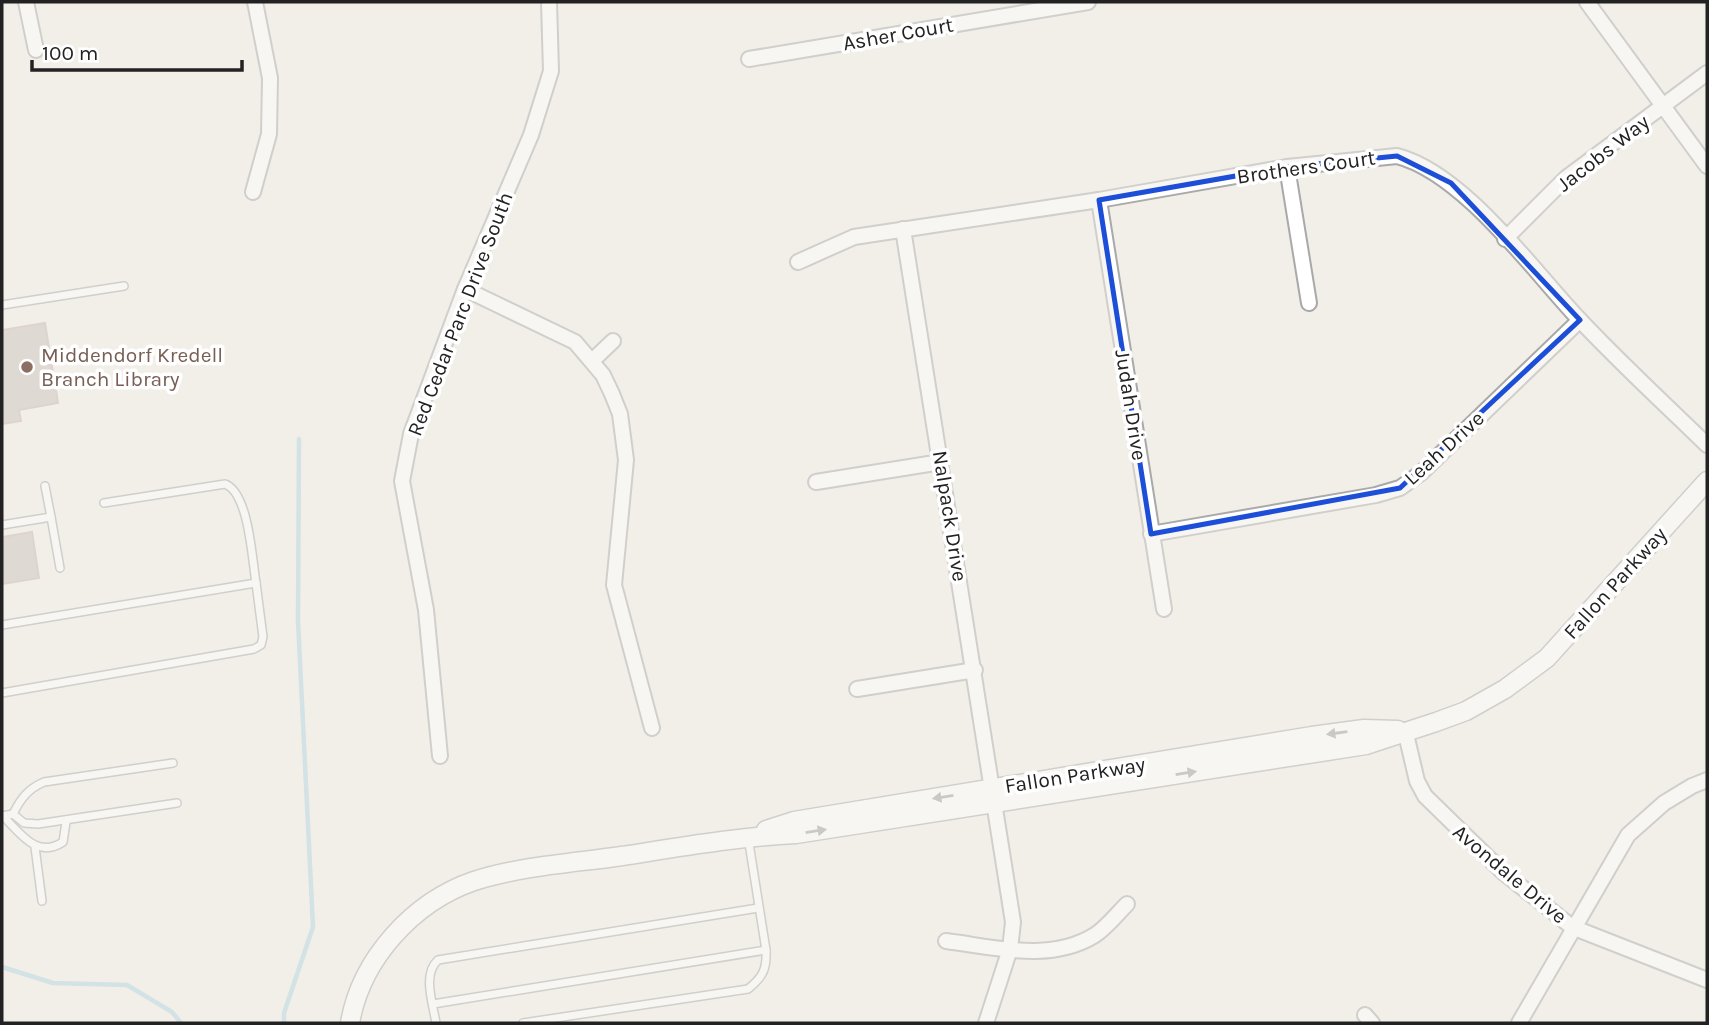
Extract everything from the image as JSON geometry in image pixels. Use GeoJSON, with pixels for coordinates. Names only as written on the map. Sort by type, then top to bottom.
{"type":"FeatureCollection","features":[{"type":"Feature","properties":{"kind":"street"},"geometry":{"type":"LineString","coordinates":[[26,2],[36,50]]}},
{"type":"Feature","properties":{"kind":"street"},"geometry":{"type":"LineString","coordinates":[[253,192],[269,134],[270,78],[255,2]]}},
{"type":"Feature","properties":{"kind":"street","name":"Red Cedar Parc Drive South"},"geometry":{"type":"LineString","coordinates":[[440,756],[426,610],[402,481],[411,434],[465,289],[531,135],[551,71],[549,2]]}},
{"type":"Feature","properties":{"kind":"street","name":"Asher Court"},"geometry":{"type":"LineString","coordinates":[[749,59],[1088,2]]}},
{"type":"Feature","properties":{"kind":"street"},"geometry":{"type":"LineString","coordinates":[[1587,2],[1707,166]]}},
{"type":"Feature","properties":{"kind":"street","name":"Jacobs Way"},"geometry":{"type":"LineString","coordinates":[[1505,239],[1566,178],[1707,73]]}},
{"type":"Feature","properties":{"kind":"street","name":"Brothers Court"},"geometry":{"type":"LineString","coordinates":[[797,262],[855,237],[1099,200],[1287,167],[1381,155],[1413,160],[1451,183],[1580,320],[1707,445]]}},
{"type":"Feature","properties":{"kind":"street"},"geometry":{"type":"LineString","coordinates":[[1287,167],[1308,303]]}},
{"type":"Feature","properties":{"kind":"street","name":"Judah Drive"},"geometry":{"type":"LineString","coordinates":[[1099,200],[1164,609]]}},
{"type":"Feature","properties":{"kind":"street","name":"Nalpack Drive"},"geometry":{"type":"LineString","coordinates":[[904,229],[1013,922],[1010,949],[986,1023]]}},
{"type":"Feature","properties":{"kind":"street"},"geometry":{"type":"LineString","coordinates":[[465,289],[575,342],[603,375],[620,414],[626,460],[614,585],[652,728]]}},
{"type":"Feature","properties":{"kind":"street","name":"Leah Drive"},"geometry":{"type":"LineString","coordinates":[[1151,534],[1356,499],[1400,488],[1421,473],[1580,320]]}},
{"type":"Feature","properties":{"kind":"street"},"geometry":{"type":"LineString","coordinates":[[592,360],[613,341]]}},
{"type":"Feature","properties":{"kind":"street"},"geometry":{"type":"LineString","coordinates":[[816,482],[941,463]]}},
{"type":"Feature","properties":{"kind":"street","name":"Fallon Parkway"},"geometry":{"type":"LineString","coordinates":[[350,1023],[365,976],[385,946],[406,922],[442,896],[473,882],[505,874],[748,837],[793,821],[994,796],[1364,729],[1405,730],[1466,711],[1505,689],[1547,658],[1707,481]]}},
{"type":"Feature","properties":{"kind":"street"},"geometry":{"type":"LineString","coordinates":[[858,689],[975,670]]}},
{"type":"Feature","properties":{"kind":"street","name":"Avondale Drive"},"geometry":{"type":"LineString","coordinates":[[1405,730],[1417,780],[1424,796],[1504,873],[1572,927],[1707,980]]}},
{"type":"Feature","properties":{"kind":"street"},"geometry":{"type":"LineString","coordinates":[[1519,1023],[1572,927],[1628,835],[1664,803],[1707,780]]}},
{"type":"Feature","properties":{"kind":"street"},"geometry":{"type":"LineString","coordinates":[[946,941],[1038,952],[1067,947],[1097,934],[1127,904]]}},
{"type":"Feature","properties":{"kind":"lane"},"geometry":{"type":"LineString","coordinates":[[2,305],[124,286]]}},
{"type":"Feature","properties":{"kind":"lane"},"geometry":{"type":"LineString","coordinates":[[2,693],[254,649],[261,645],[263,637],[256,583],[242,501],[231,486],[225,484],[104,503]]}},
{"type":"Feature","properties":{"kind":"lane"},"geometry":{"type":"LineString","coordinates":[[45,485],[60,568]]}},
{"type":"Feature","properties":{"kind":"lane"},"geometry":{"type":"LineString","coordinates":[[2,525],[51,517]]}},
{"type":"Feature","properties":{"kind":"lane"},"geometry":{"type":"LineString","coordinates":[[2,625],[256,583]]}},
{"type":"Feature","properties":{"kind":"lane"},"geometry":{"type":"LineString","coordinates":[[13,814],[30,788],[44,782],[173,763]]}},
{"type":"Feature","properties":{"kind":"lane"},"geometry":{"type":"LineString","coordinates":[[2,816],[13,814],[24,823],[66,822],[177,803]]}},
{"type":"Feature","properties":{"kind":"lane"},"geometry":{"type":"LineString","coordinates":[[2,816],[35,847],[52,849],[63,842],[66,822]]}},
{"type":"Feature","properties":{"kind":"lane"},"geometry":{"type":"LineString","coordinates":[[523,1023],[748,989],[761,979],[766,965],[766,950],[748,837]]}},
{"type":"Feature","properties":{"kind":"lane"},"geometry":{"type":"LineString","coordinates":[[35,847],[41,901]]}},
{"type":"Feature","properties":{"kind":"lane"},"geometry":{"type":"LineString","coordinates":[[436,1023],[429,975],[438,960],[758,908]]}},
{"type":"Feature","properties":{"kind":"lane"},"geometry":{"type":"LineString","coordinates":[[433,1004],[766,950]]}},
{"type":"Feature","properties":{"kind":"highlighted area"},"geometry":{"type":"Polygon","coordinates":[[[1397,156],[1451,183],[1580,320],[1400,488],[1151,534],[1099,200],[1287,167],[1397,156]]]}},
{"type":"Feature","properties":{"kind":"building","name":"Middendorf Kredell Branch Library"},"geometry":{"type":"Polygon","coordinates":[[[45,323],[58,403],[19,410],[21,421],[2,424],[2,330],[45,323]]]}},
{"type":"Feature","properties":{"kind":"building"},"geometry":{"type":"Polygon","coordinates":[[[32,532],[39,578],[2,584],[2,537],[32,532]]]}},
{"type":"Feature","properties":{"kind":"waterway"},"geometry":{"type":"LineString","coordinates":[[284,1023],[284,1013],[313,927],[298,621],[299,439]]}},
{"type":"Feature","properties":{"kind":"waterway"},"geometry":{"type":"LineString","coordinates":[[2,967],[53,983],[127,985],[172,1012],[181,1023]]}},
{"type":"Feature","properties":{"kind":"place","name":"Middendorf Kredell Branch Library"},"geometry":{"type":"Point","coordinates":[27,367]}}]}
